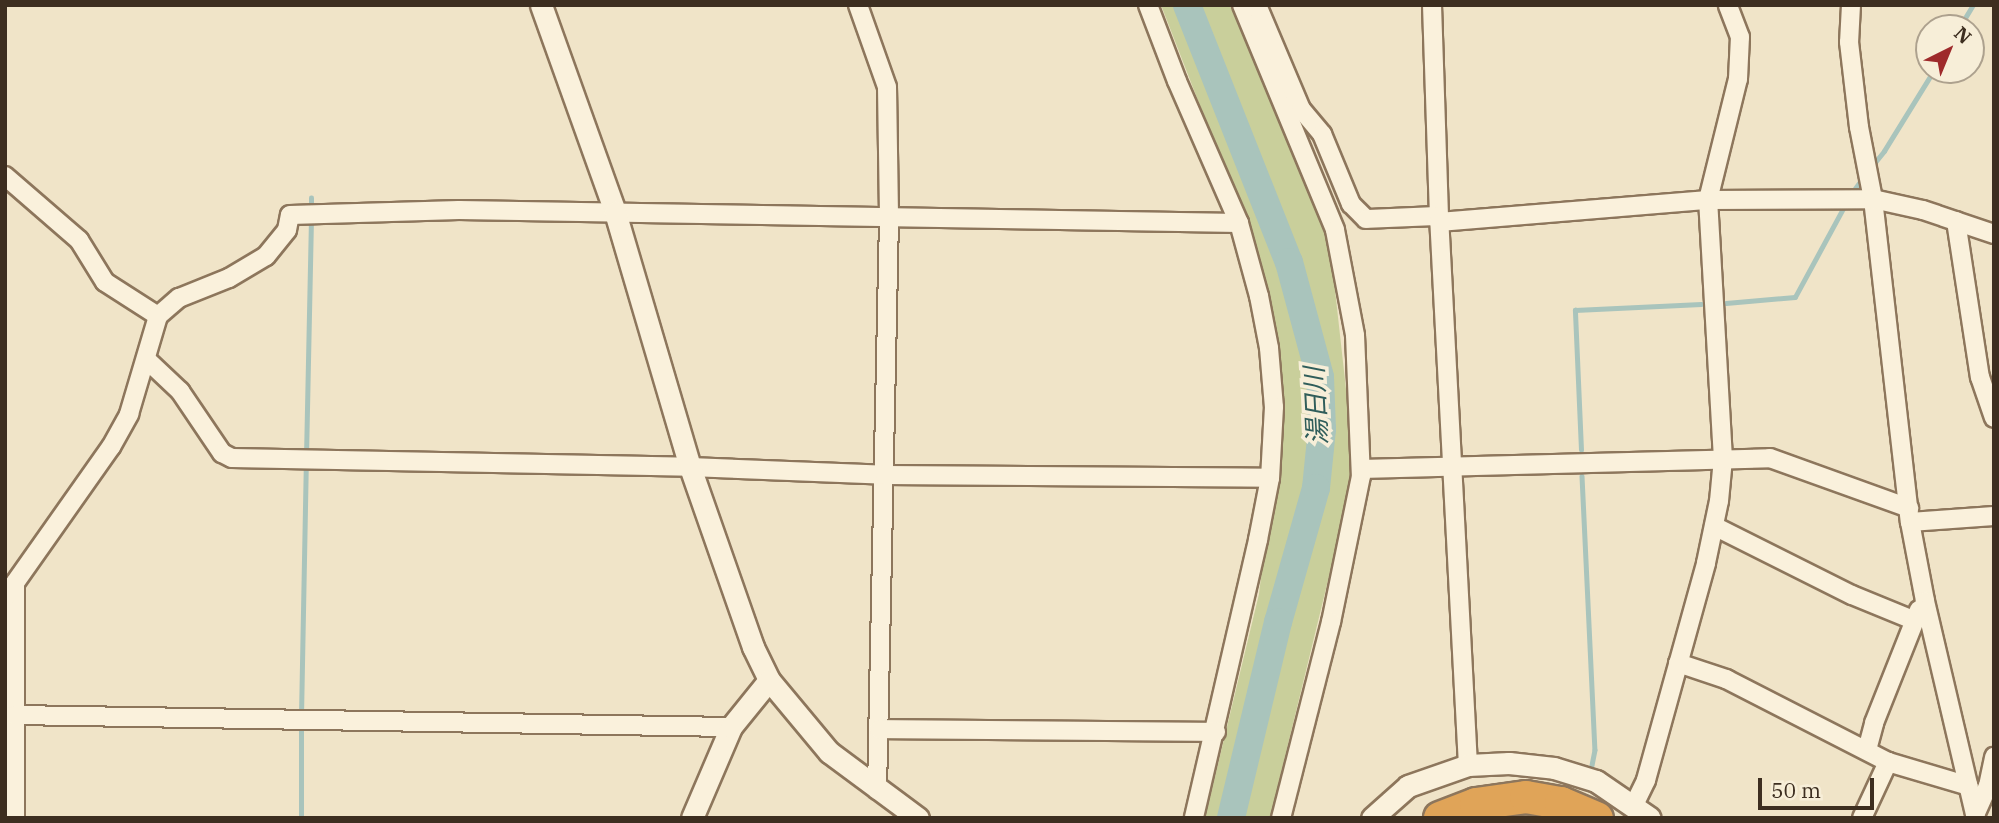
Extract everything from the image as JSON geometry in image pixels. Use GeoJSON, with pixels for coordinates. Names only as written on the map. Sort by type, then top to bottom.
{"type":"FeatureCollection","features":[{"type":"Feature","properties":{"kind":"highway"},"geometry":{"type":"LineString","coordinates":[[1440,818],[1476,804],[1526,797],[1561,803],[1597,818]]}},
{"type":"Feature","properties":{"kind":"highway"},"geometry":{"type":"LineString","coordinates":[[1473,818],[1514,810],[1563,818]]}},
{"type":"Feature","properties":{"kind":"street"},"geometry":{"type":"LineString","coordinates":[[541,5],[615,212],[690,467],[753,647],[769,680],[829,752],[918,818]]}},
{"type":"Feature","properties":{"kind":"street"},"geometry":{"type":"LineString","coordinates":[[858,5],[887,87],[889,218],[877,790]]}},
{"type":"Feature","properties":{"kind":"street"},"geometry":{"type":"LineString","coordinates":[[1148,5],[1177,80],[1239,223],[1259,296],[1269,348],[1274,407],[1270,478],[1216,732],[1194,818]]}},
{"type":"Feature","properties":{"kind":"street"},"geometry":{"type":"LineString","coordinates":[[1242,5],[1335,230],[1355,335],[1361,469],[1331,622],[1280,818]]}},
{"type":"Feature","properties":{"kind":"street"},"geometry":{"type":"LineString","coordinates":[[1256,5],[1301,109],[1321,134],[1351,204],[1366,219],[1439,219],[1708,200],[1837,200],[1867,194],[1994,234]]}},
{"type":"Feature","properties":{"kind":"street"},"geometry":{"type":"LineString","coordinates":[[1432,5],[1439,219],[1455,467],[1468,765]]}},
{"type":"Feature","properties":{"kind":"street"},"geometry":{"type":"LineString","coordinates":[[1372,818],[1408,786],[1468,765],[1509,764],[1554,768],[1596,781],[1642,812],[1646,780],[1714,526],[1723,459],[1708,200],[1738,79],[1740,37],[1728,5]]}},
{"type":"Feature","properties":{"kind":"street"},"geometry":{"type":"LineString","coordinates":[[1851,5],[1849,42],[1910,515],[1925,601],[1976,816]]}},
{"type":"Feature","properties":{"kind":"street"},"geometry":{"type":"LineString","coordinates":[[5,176],[79,240],[105,282],[158,316]]}},
{"type":"Feature","properties":{"kind":"street"},"geometry":{"type":"LineString","coordinates":[[15,818],[15,715],[10,590],[111,447],[129,414],[158,316],[179,298],[229,278],[266,256],[287,230],[290,215],[458,210],[1239,223]]}},
{"type":"Feature","properties":{"kind":"street"},"geometry":{"type":"LineString","coordinates":[[1335,230],[1360,212]]}},
{"type":"Feature","properties":{"kind":"street"},"geometry":{"type":"LineString","coordinates":[[1956,221],[1980,377],[1994,418]]}},
{"type":"Feature","properties":{"kind":"street"},"geometry":{"type":"LineString","coordinates":[[146,359],[180,391],[222,453],[232,458],[690,467],[885,475],[1270,478]]}},
{"type":"Feature","properties":{"kind":"street"},"geometry":{"type":"LineString","coordinates":[[1361,469],[1770,458],[1910,515],[1994,516]]}},
{"type":"Feature","properties":{"kind":"street"},"geometry":{"type":"LineString","coordinates":[[1714,526],[1852,594],[1913,620]]}},
{"type":"Feature","properties":{"kind":"street"},"geometry":{"type":"LineString","coordinates":[[1867,750],[1874,723],[1913,620],[1925,601]]}},
{"type":"Feature","properties":{"kind":"street"},"geometry":{"type":"LineString","coordinates":[[1678,663],[1726,679],[1888,762],[1969,786]]}},
{"type":"Feature","properties":{"kind":"street"},"geometry":{"type":"LineString","coordinates":[[692,818],[731,727],[769,680]]}},
{"type":"Feature","properties":{"kind":"street"},"geometry":{"type":"LineString","coordinates":[[15,715],[731,727]]}},
{"type":"Feature","properties":{"kind":"street"},"geometry":{"type":"LineString","coordinates":[[879,729],[1216,732]]}},
{"type":"Feature","properties":{"kind":"street"},"geometry":{"type":"LineString","coordinates":[[1976,816],[1988,786],[1994,757]]}},
{"type":"Feature","properties":{"kind":"street"},"geometry":{"type":"LineString","coordinates":[[1861,818],[1888,762]]}},
{"type":"Feature","properties":{"kind":"green space"},"geometry":{"type":"Polygon","coordinates":[[[1161,5],[1233,5],[1330,245],[1355,470],[1270,818],[1205,818],[1259,594],[1282,400],[1252,240],[1161,5]]]}},
{"type":"Feature","properties":{"kind":"waterway","name":"湯日川"},"geometry":{"type":"LineString","coordinates":[[1187,5],[1289,262],[1320,377],[1322,429],[1316,488],[1278,622],[1231,818]]}},
{"type":"Feature","properties":{"kind":"waterway"},"geometry":{"type":"LineString","coordinates":[[1967,14],[1972,6]]}},
{"type":"Feature","properties":{"kind":"waterway"},"geometry":{"type":"LineString","coordinates":[[1872,166],[1925,84]]}},
{"type":"Feature","properties":{"kind":"waterway"},"geometry":{"type":"LineString","coordinates":[[1851,194],[1864,176]]}},
{"type":"Feature","properties":{"kind":"waterway"},"geometry":{"type":"LineString","coordinates":[[311,198],[311,212]]}},
{"type":"Feature","properties":{"kind":"waterway"},"geometry":{"type":"LineString","coordinates":[[1726,303],[1795,297],[1845,205]]}},
{"type":"Feature","properties":{"kind":"waterway"},"geometry":{"type":"LineString","coordinates":[[306,457],[311,220]]}},
{"type":"Feature","properties":{"kind":"waterway"},"geometry":{"type":"LineString","coordinates":[[1581,450],[1575,310],[1701,304]]}},
{"type":"Feature","properties":{"kind":"waterway"},"geometry":{"type":"LineString","coordinates":[[301,716],[306,465]]}},
{"type":"Feature","properties":{"kind":"waterway"},"geometry":{"type":"LineString","coordinates":[[1582,476],[1595,750],[1592,765]]}},
{"type":"Feature","properties":{"kind":"waterway"},"geometry":{"type":"LineString","coordinates":[[301,724],[301,818]]}}]}
